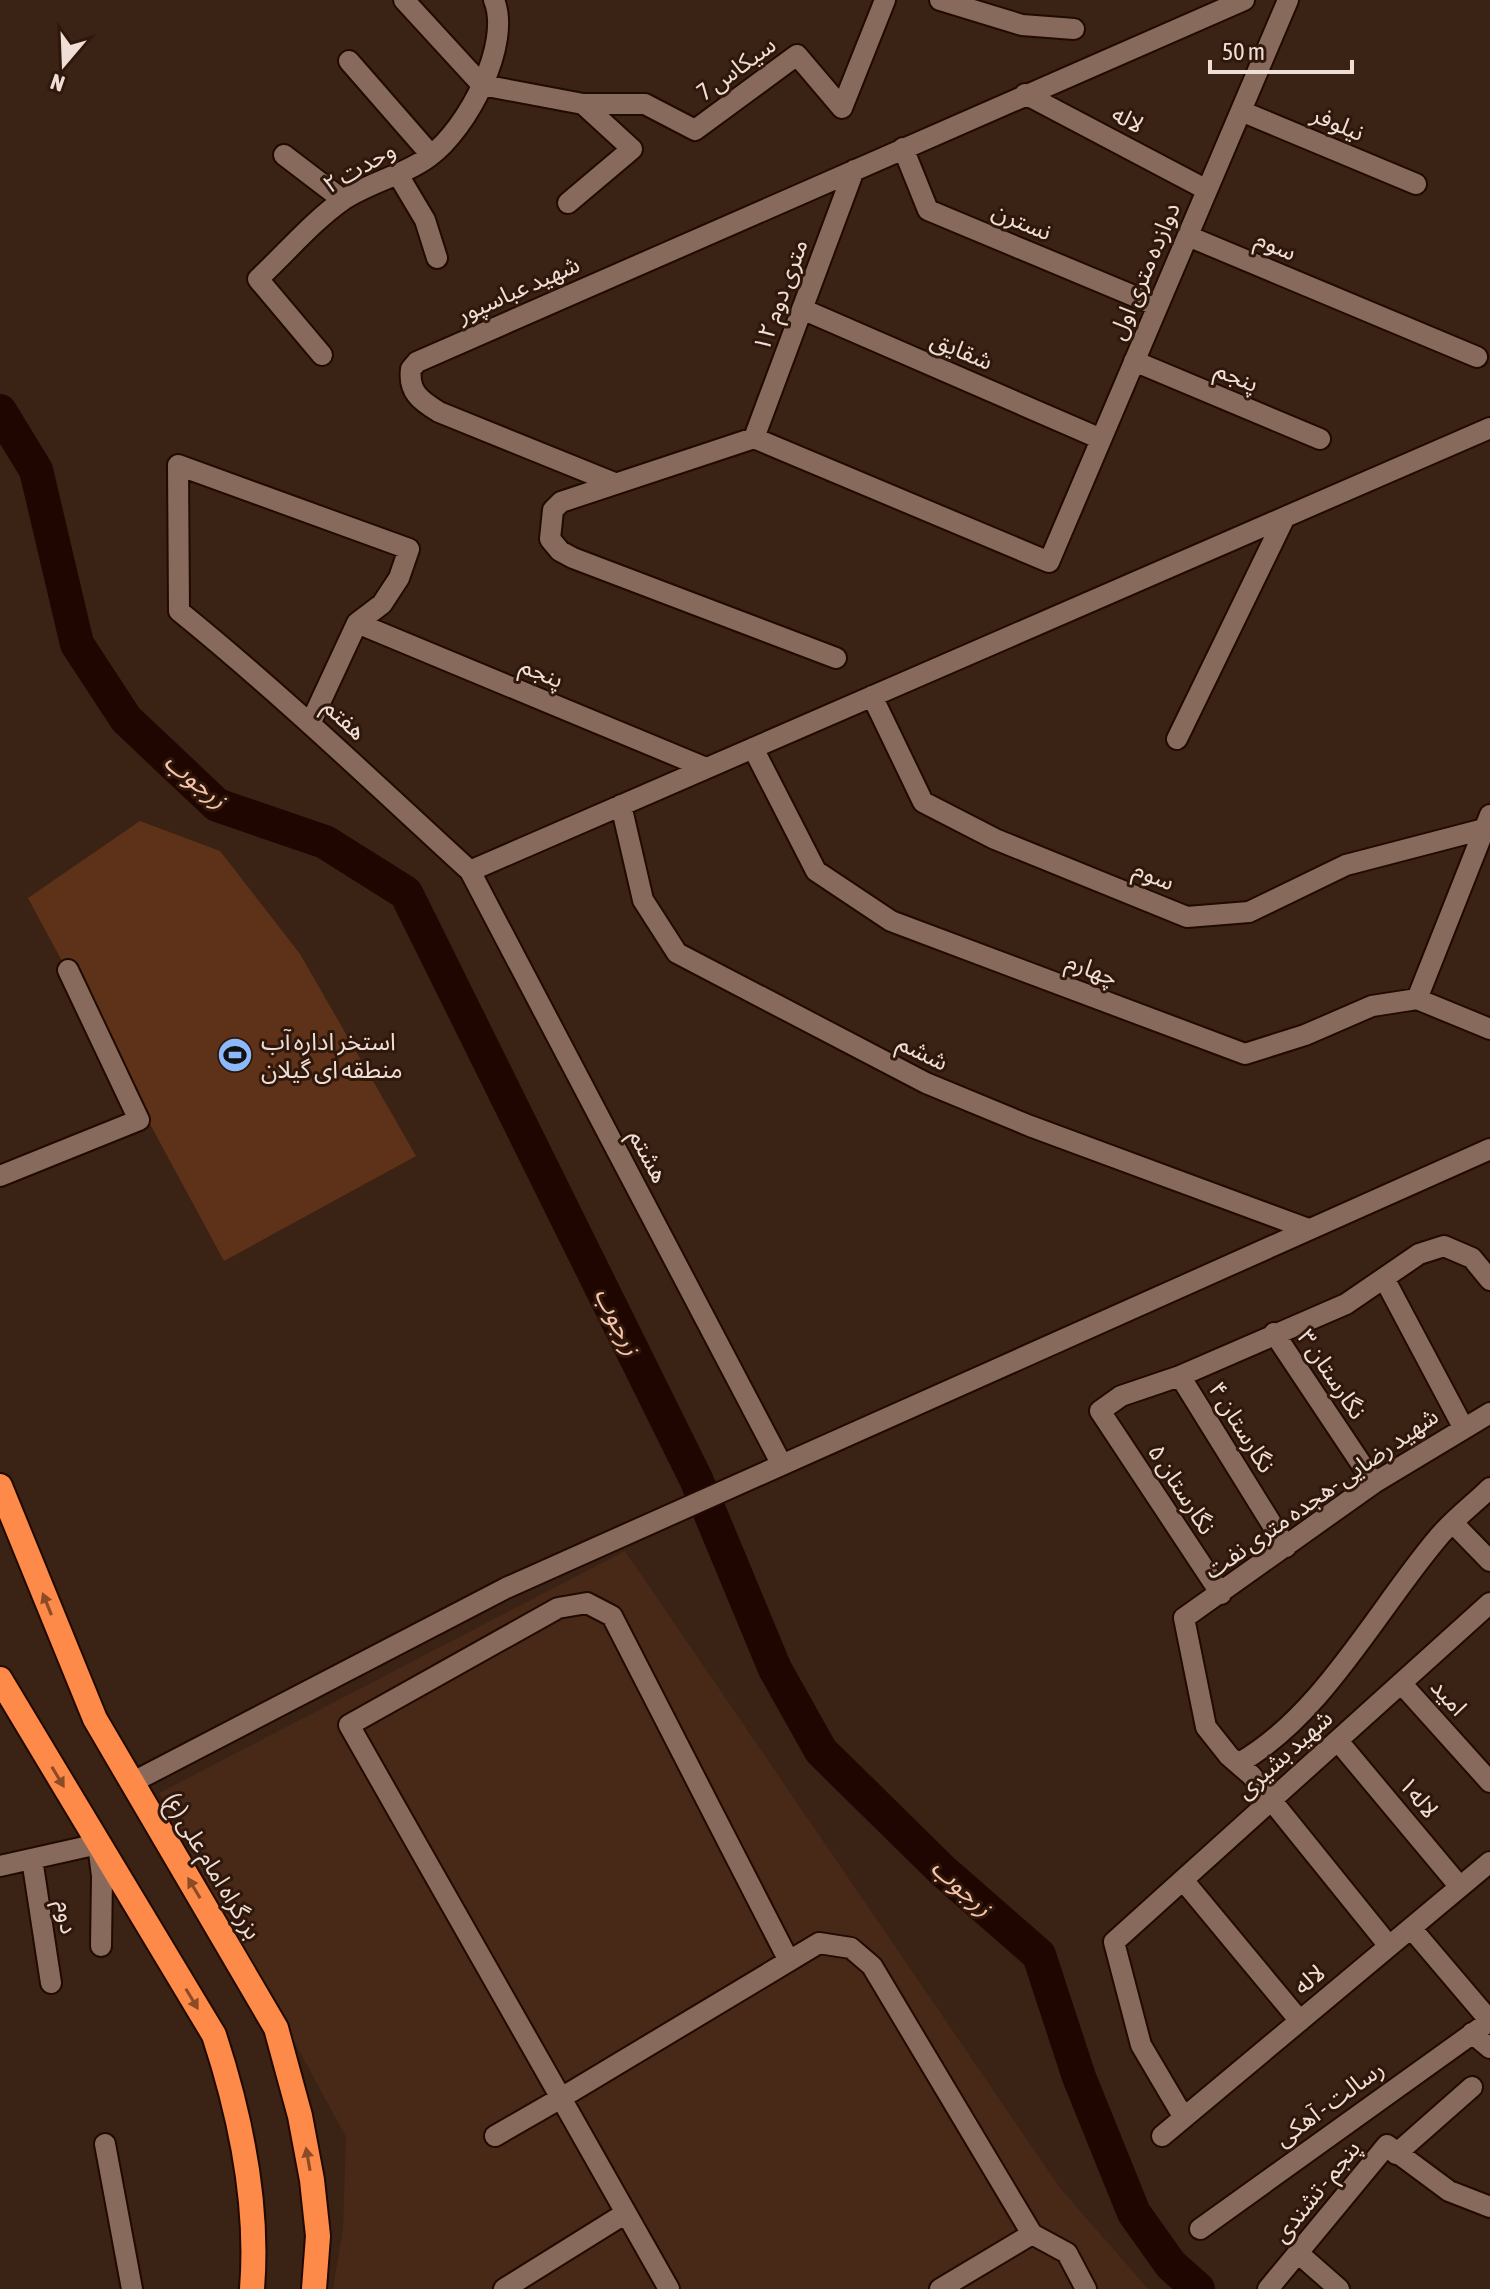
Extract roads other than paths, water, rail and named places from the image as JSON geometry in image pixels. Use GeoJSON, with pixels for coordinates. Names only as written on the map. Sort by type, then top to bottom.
{"type":"FeatureCollection","features":[{"type":"Feature","properties":{"kind":"highway","name":"بزرگراه امام علی (ع)"},"geometry":{"type":"LineString","coordinates":[[0,1486],[75,1677],[131,1783],[276,2028],[300,2116],[313,2188],[318,2236],[314,2289]]}},
{"type":"Feature","properties":{"kind":"highway"},"geometry":{"type":"LineString","coordinates":[[0,1679],[217,2046],[250,2189],[256,2241],[252,2289]]}},
{"type":"Feature","properties":{"kind":"street"},"geometry":{"type":"LineString","coordinates":[[404,0],[482,85]]}},
{"type":"Feature","properties":{"kind":"street","name":"وحدت ۲"},"geometry":{"type":"LineString","coordinates":[[322,355],[258,279],[343,200],[431,155],[466,115],[487,76],[499,14],[494,0]]}},
{"type":"Feature","properties":{"kind":"street","name":"سیکاس 7"},"geometry":{"type":"LineString","coordinates":[[482,85],[583,104],[645,104],[695,130],[797,55],[842,108],[885,0]]}},
{"type":"Feature","properties":{"kind":"street"},"geometry":{"type":"LineString","coordinates":[[940,0],[1022,25],[1074,29]]}},
{"type":"Feature","properties":{"kind":"street","name":"شهید عباسپور"},"geometry":{"type":"LineString","coordinates":[[612,482],[421,402],[413,391],[411,369],[417,362],[1244,0]]}},
{"type":"Feature","properties":{"kind":"street","name":"دوازده متری اول"},"geometry":{"type":"LineString","coordinates":[[754,438],[1049,562],[1288,0]]}},
{"type":"Feature","properties":{"kind":"street"},"geometry":{"type":"LineString","coordinates":[[349,61],[431,155]]}},
{"type":"Feature","properties":{"kind":"street","name":"لاله"},"geometry":{"type":"LineString","coordinates":[[1025,94],[1207,190]]}},
{"type":"Feature","properties":{"kind":"street"},"geometry":{"type":"LineString","coordinates":[[568,203],[632,149],[583,104]]}},
{"type":"Feature","properties":{"kind":"street","name":"نیلوفر"},"geometry":{"type":"LineString","coordinates":[[1241,111],[1416,184]]}},
{"type":"Feature","properties":{"kind":"street","name":"نسترن"},"geometry":{"type":"LineString","coordinates":[[903,148],[928,210],[1158,306]]}},
{"type":"Feature","properties":{"kind":"street"},"geometry":{"type":"LineString","coordinates":[[284,155],[343,200]]}},
{"type":"Feature","properties":{"kind":"street","name":"۱۲ متری دوم"},"geometry":{"type":"LineString","coordinates":[[754,438],[854,170]]}},
{"type":"Feature","properties":{"kind":"street"},"geometry":{"type":"LineString","coordinates":[[397,173],[425,220],[437,258]]}},
{"type":"Feature","properties":{"kind":"street","name":"سوم"},"geometry":{"type":"LineString","coordinates":[[1188,236],[1477,357]]}},
{"type":"Feature","properties":{"kind":"street","name":"شقایق"},"geometry":{"type":"LineString","coordinates":[[802,309],[1101,439]]}},
{"type":"Feature","properties":{"kind":"street","name":"پنجم"},"geometry":{"type":"LineString","coordinates":[[1134,361],[1320,439]]}},
{"type":"Feature","properties":{"kind":"street"},"geometry":{"type":"LineString","coordinates":[[470,871],[1490,428]]}},
{"type":"Feature","properties":{"kind":"street"},"geometry":{"type":"LineString","coordinates":[[754,438],[612,482],[561,502],[553,510],[550,539],[560,551],[836,658]]}},
{"type":"Feature","properties":{"kind":"street","name":"هفتم"},"geometry":{"type":"LineString","coordinates":[[357,623],[382,604],[399,578],[409,549],[178,465],[179,611],[311,722],[470,871]]}},
{"type":"Feature","properties":{"kind":"street"},"geometry":{"type":"LineString","coordinates":[[1177,739],[1285,517]]}},
{"type":"Feature","properties":{"kind":"street"},"geometry":{"type":"LineString","coordinates":[[311,722],[357,623]]}},
{"type":"Feature","properties":{"kind":"street","name":"پنجم"},"geometry":{"type":"LineString","coordinates":[[357,623],[706,768]]}},
{"type":"Feature","properties":{"kind":"street","name":"سوم"},"geometry":{"type":"LineString","coordinates":[[872,696],[923,802],[995,839],[1187,917],[1249,912],[1346,865],[1487,822]]}},
{"type":"Feature","properties":{"kind":"street","name":"چهارم"},"geometry":{"type":"LineString","coordinates":[[753,748],[816,871],[891,921],[1245,1054],[1305,1035],[1372,1006],[1417,999]]}},
{"type":"Feature","properties":{"kind":"street","name":"ششم"},"geometry":{"type":"LineString","coordinates":[[621,805],[643,900],[677,953],[926,1083],[1030,1126],[1308,1229]]}},
{"type":"Feature","properties":{"kind":"street"},"geometry":{"type":"LineString","coordinates":[[1487,822],[1417,999],[1490,1029]]}},
{"type":"Feature","properties":{"kind":"street","name":"هشتم"},"geometry":{"type":"LineString","coordinates":[[470,871],[776,1468]]}},
{"type":"Feature","properties":{"kind":"street"},"geometry":{"type":"LineString","coordinates":[[0,1176],[139,1120],[68,970]]}},
{"type":"Feature","properties":{"kind":"street"},"geometry":{"type":"LineString","coordinates":[[131,1783],[506,1588],[1490,1149]]}},
{"type":"Feature","properties":{"kind":"street"},"geometry":{"type":"LineString","coordinates":[[1180,1376],[1346,1304],[1419,1254],[1444,1246],[1472,1258],[1490,1280]]}},
{"type":"Feature","properties":{"kind":"street"},"geometry":{"type":"LineString","coordinates":[[1385,1280],[1463,1427]]}},
{"type":"Feature","properties":{"kind":"street","name":"نگارستان ۳"},"geometry":{"type":"LineString","coordinates":[[1274,1333],[1374,1483]]}},
{"type":"Feature","properties":{"kind":"street","name":"نگارستان ۵"},"geometry":{"type":"LineString","coordinates":[[1180,1376],[1121,1396],[1100,1411],[1221,1594]]}},
{"type":"Feature","properties":{"kind":"street","name":"نگارستان ۴"},"geometry":{"type":"LineString","coordinates":[[1180,1376],[1286,1547]]}},
{"type":"Feature","properties":{"kind":"street","name":"شهید رضایی -هجده متری نفت"},"geometry":{"type":"LineString","coordinates":[[1239,1763],[1229,1756],[1206,1727],[1184,1618],[1374,1483],[1490,1413]]}},
{"type":"Feature","properties":{"kind":"street"},"geometry":{"type":"LineString","coordinates":[[1389,1946],[1239,1763],[1259,1752],[1351,1657],[1438,1537],[1490,1488]]}},
{"type":"Feature","properties":{"kind":"street"},"geometry":{"type":"LineString","coordinates":[[1453,1523],[1490,1561]]}},
{"type":"Feature","properties":{"kind":"street"},"geometry":{"type":"LineString","coordinates":[[669,2289],[349,1725],[558,1608],[587,1603],[612,1616],[789,1961]]}},
{"type":"Feature","properties":{"kind":"street","name":"شهید بشیری"},"geometry":{"type":"LineString","coordinates":[[1184,2118],[1141,2045],[1114,1942],[1490,1603]]}},
{"type":"Feature","properties":{"kind":"street","name":"امید"},"geometry":{"type":"LineString","coordinates":[[1401,1683],[1490,1782]]}},
{"type":"Feature","properties":{"kind":"street","name":"لاله۱"},"geometry":{"type":"LineString","coordinates":[[1338,1741],[1460,1887]]}},
{"type":"Feature","properties":{"kind":"street"},"geometry":{"type":"LineString","coordinates":[[0,1866],[98,1844],[102,1876],[101,1946]]}},
{"type":"Feature","properties":{"kind":"street","name":"دوم"},"geometry":{"type":"LineString","coordinates":[[32,1859],[51,1983]]}},
{"type":"Feature","properties":{"kind":"street","name":"لاله"},"geometry":{"type":"LineString","coordinates":[[1162,2136],[1490,1862]]}},
{"type":"Feature","properties":{"kind":"street"},"geometry":{"type":"LineString","coordinates":[[1183,1880],[1300,2021]]}},
{"type":"Feature","properties":{"kind":"street"},"geometry":{"type":"LineString","coordinates":[[1411,1928],[1490,2021]]}},
{"type":"Feature","properties":{"kind":"street"},"geometry":{"type":"LineString","coordinates":[[495,2136],[819,1943],[851,1948],[872,1966],[1032,2234],[1067,2253],[1086,2289]]}},
{"type":"Feature","properties":{"kind":"street","name":"رسالت - آهکی"},"geometry":{"type":"LineString","coordinates":[[1200,2229],[1490,2021]]}},
{"type":"Feature","properties":{"kind":"street"},"geometry":{"type":"LineString","coordinates":[[1472,2033],[1490,2048]]}},
{"type":"Feature","properties":{"kind":"street"},"geometry":{"type":"LineString","coordinates":[[1396,2154],[1472,2087]]}},
{"type":"Feature","properties":{"kind":"street"},"geometry":{"type":"LineString","coordinates":[[105,2144],[132,2289]]}},
{"type":"Feature","properties":{"kind":"street","name":"پنجم - تشندی"},"geometry":{"type":"LineString","coordinates":[[1268,2289],[1387,2145],[1449,2191],[1490,2207]]}},
{"type":"Feature","properties":{"kind":"street"},"geometry":{"type":"LineString","coordinates":[[504,2289],[626,2213]]}},
{"type":"Feature","properties":{"kind":"street"},"geometry":{"type":"LineString","coordinates":[[940,2289],[1032,2234]]}},
{"type":"Feature","properties":{"kind":"street"},"geometry":{"type":"LineString","coordinates":[[1298,2253],[1339,2289]]}},
{"type":"Feature","properties":{"kind":"waterway","name":"زرجوب"},"geometry":{"type":"LineString","coordinates":[[0,411],[36,470],[77,644],[126,719],[217,805],[325,842],[406,893],[696,1479],[775,1669],[821,1751],[943,1871],[1039,1955],[1079,2077],[1134,2213],[1171,2265],[1198,2289]]}},
{"type":"Feature","properties":{"kind":"place","name":"استخر اداره آب منطقه ای گیلان"},"geometry":{"type":"Point","coordinates":[235,1055]}}]}
